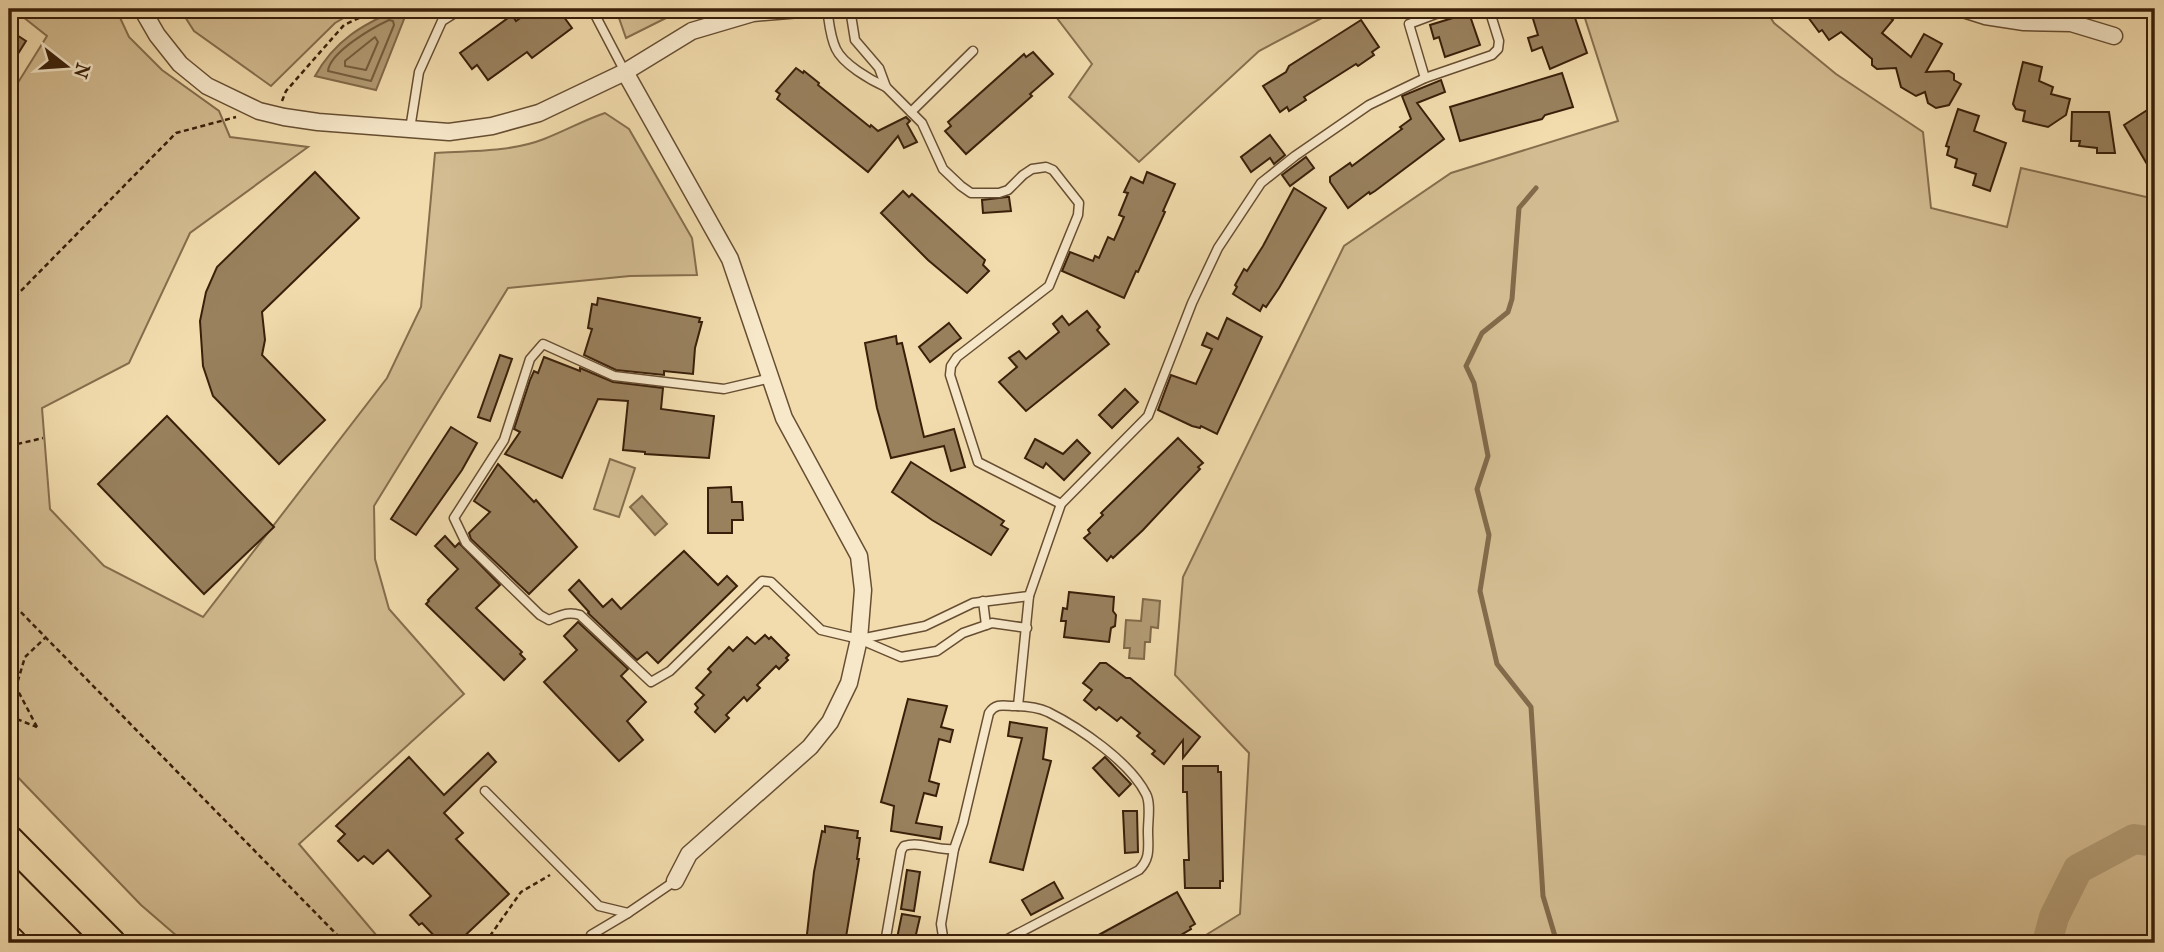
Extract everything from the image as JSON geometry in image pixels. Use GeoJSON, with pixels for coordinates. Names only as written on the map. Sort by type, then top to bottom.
{"type":"FeatureCollection","features":[{"type":"Feature","properties":{"kind":"highway"},"geometry":{"type":"LineString","coordinates":[[9,840],[111,943]]}},
{"type":"Feature","properties":{"kind":"street"},"geometry":{"type":"LineString","coordinates":[[142,9],[157,35],[180,64],[207,86],[259,111],[318,122],[449,132],[492,126],[540,113],[625,72],[692,31],[753,13],[800,9]]}},
{"type":"Feature","properties":{"kind":"street"},"geometry":{"type":"LineString","coordinates":[[1963,9],[1984,16],[2024,22],[2071,23],[2114,36]]}},
{"type":"Feature","properties":{"kind":"street"},"geometry":{"type":"LineString","coordinates":[[625,72],[730,259],[785,418],[859,556],[863,590],[859,639],[849,683],[830,722],[810,747],[689,854],[675,881]]}},
{"type":"Feature","properties":{"kind":"lane"},"geometry":{"type":"LineString","coordinates":[[410,129],[419,72],[442,21],[461,9]]}},
{"type":"Feature","properties":{"kind":"lane"},"geometry":{"type":"LineString","coordinates":[[592,9],[625,72]]}},
{"type":"Feature","properties":{"kind":"lane"},"geometry":{"type":"LineString","coordinates":[[827,9],[839,54],[868,79],[886,86]]}},
{"type":"Feature","properties":{"kind":"lane"},"geometry":{"type":"LineString","coordinates":[[850,9],[855,40],[879,68],[886,86],[922,123],[943,169],[971,193],[999,193],[1008,190],[1032,169],[1046,167],[1053,170],[1079,203],[1078,215],[1049,286],[957,358],[951,366],[950,375],[978,462],[1061,504]]}},
{"type":"Feature","properties":{"kind":"lane"},"geometry":{"type":"LineString","coordinates":[[1425,78],[1409,24],[1449,9]]}},
{"type":"Feature","properties":{"kind":"lane"},"geometry":{"type":"LineString","coordinates":[[1018,706],[1029,596],[1061,504],[1148,416],[1192,303],[1218,248],[1261,183],[1294,156],[1369,105],[1425,78],[1492,55],[1498,49],[1499,41],[1489,9]]}},
{"type":"Feature","properties":{"kind":"lane"},"geometry":{"type":"LineString","coordinates":[[911,112],[973,51]]}},
{"type":"Feature","properties":{"kind":"lane"},"geometry":{"type":"LineString","coordinates":[[771,378],[724,389],[614,376],[543,344],[530,359],[503,440],[454,518],[466,543],[540,615],[550,620],[572,612],[580,615],[651,682],[670,671],[762,581],[771,582],[821,630],[859,639],[901,657],[937,651],[963,634],[992,623],[1027,628]]}},
{"type":"Feature","properties":{"kind":"lane"},"geometry":{"type":"LineString","coordinates":[[859,639],[925,626],[972,603],[1029,596]]}},
{"type":"Feature","properties":{"kind":"lane"},"geometry":{"type":"LineString","coordinates":[[983,601],[985,625]]}},
{"type":"Feature","properties":{"kind":"lane"},"geometry":{"type":"LineString","coordinates":[[944,943],[941,924],[954,849],[963,823],[989,713],[993,707],[1000,705],[1047,712],[1084,734],[1122,763],[1147,796],[1149,850],[1147,863],[1139,870],[1000,943]]}},
{"type":"Feature","properties":{"kind":"lane"},"geometry":{"type":"LineString","coordinates":[[485,792],[599,906],[628,913]]}},
{"type":"Feature","properties":{"kind":"lane"},"geometry":{"type":"LineString","coordinates":[[885,943],[904,846],[913,844],[954,849]]}},
{"type":"Feature","properties":{"kind":"lane"},"geometry":{"type":"LineString","coordinates":[[590,943],[591,935],[675,881]]}},
{"type":"Feature","properties":{"kind":"path"},"geometry":{"type":"LineString","coordinates":[[276,115],[286,91],[344,25],[378,9]]}},
{"type":"Feature","properties":{"kind":"path"},"geometry":{"type":"LineString","coordinates":[[9,303],[176,133],[259,111]]}},
{"type":"Feature","properties":{"kind":"path"},"geometry":{"type":"LineString","coordinates":[[9,446],[43,438]]}},
{"type":"Feature","properties":{"kind":"path"},"geometry":{"type":"LineString","coordinates":[[9,600],[345,943]]}},
{"type":"Feature","properties":{"kind":"path"},"geometry":{"type":"LineString","coordinates":[[9,716],[37,727],[16,687],[25,657],[46,638]]}},
{"type":"Feature","properties":{"kind":"path"},"geometry":{"type":"LineString","coordinates":[[485,943],[521,891],[561,868]]}},
{"type":"Feature","properties":{"kind":"shaded area"},"geometry":{"type":"Polygon","coordinates":[[[13,9],[116,9],[129,37],[162,70],[219,111],[230,137],[308,147],[190,233],[129,363],[42,408],[50,509],[104,566],[203,617],[387,378],[421,307],[435,153],[491,150],[531,143],[605,113],[629,129],[692,238],[697,275],[630,276],[508,288],[374,506],[375,559],[389,609],[464,694],[299,844],[383,943],[185,943],[141,905],[9,768],[9,97],[47,36],[13,9]]]}},
{"type":"Feature","properties":{"kind":"shaded area"},"geometry":{"type":"Polygon","coordinates":[[[180,9],[359,9],[335,23],[271,86],[194,31],[180,9]]]}},
{"type":"Feature","properties":{"kind":"shaded area"},"geometry":{"type":"Polygon","coordinates":[[[630,9],[684,9],[626,38],[619,18],[630,9]]]}},
{"type":"Feature","properties":{"kind":"shaded area"},"geometry":{"type":"Polygon","coordinates":[[[1050,9],[1339,9],[1259,51],[1139,162],[1069,97],[1092,64],[1050,9]]]}},
{"type":"Feature","properties":{"kind":"shaded area"},"geometry":{"type":"Polygon","coordinates":[[[1582,9],[1765,9],[1774,23],[1836,74],[1923,132],[1931,208],[2007,227],[2021,168],[2155,199],[2155,943],[1193,943],[1240,914],[1249,753],[1175,675],[1183,577],[1344,246],[1451,173],[1618,121],[1582,9]]]}},
{"type":"Feature","properties":{"kind":"shaded area"},"geometry":{"type":"Polygon","coordinates":[[[610,459],[635,468],[619,517],[594,509],[610,459]]]}},
{"type":"Feature","properties":{"kind":"water"},"geometry":{"type":"Polygon","coordinates":[[[398,9],[408,9],[376,90],[315,76],[331,53],[350,35],[398,9]]]}},
{"type":"Feature","properties":{"kind":"water"},"geometry":{"type":"Polygon","coordinates":[[[642,496],[667,524],[655,535],[630,507],[642,496]]]}},
{"type":"Feature","properties":{"kind":"water"},"geometry":{"type":"Polygon","coordinates":[[[1143,599],[1160,601],[1158,628],[1151,627],[1150,642],[1145,642],[1144,659],[1129,658],[1130,648],[1124,648],[1126,620],[1141,621],[1143,599]]]}},
{"type":"Feature","properties":{"kind":"building"},"geometry":{"type":"Polygon","coordinates":[[[533,9],[558,9],[572,28],[532,58],[527,52],[488,80],[477,65],[472,69],[460,53],[512,15],[516,21],[533,9]]]}},
{"type":"Feature","properties":{"kind":"building"},"geometry":{"type":"Polygon","coordinates":[[[1530,9],[1572,9],[1587,53],[1550,69],[1542,47],[1532,51],[1528,38],[1538,35],[1530,9]]]}},
{"type":"Feature","properties":{"kind":"building"},"geometry":{"type":"Polygon","coordinates":[[[1802,9],[1879,9],[1893,20],[1882,33],[1911,57],[1924,34],[1942,44],[1926,72],[1949,71],[1954,74],[1954,80],[1961,84],[1949,105],[1936,108],[1928,103],[1925,92],[1916,96],[1901,87],[1896,68],[1877,69],[1872,65],[1872,59],[1841,32],[1829,40],[1822,30],[1819,32],[1802,9]]]}},
{"type":"Feature","properties":{"kind":"building"},"geometry":{"type":"Polygon","coordinates":[[[1469,13],[1480,45],[1445,57],[1439,37],[1434,39],[1430,25],[1469,13]]]}},
{"type":"Feature","properties":{"kind":"building"},"geometry":{"type":"Polygon","coordinates":[[[1361,20],[1379,47],[1372,52],[1374,55],[1304,97],[1306,100],[1289,111],[1287,107],[1280,112],[1263,86],[1361,20]]]}},
{"type":"Feature","properties":{"kind":"building"},"geometry":{"type":"Polygon","coordinates":[[[9,30],[26,41],[9,68],[9,30]]]}},
{"type":"Feature","properties":{"kind":"building"},"geometry":{"type":"Polygon","coordinates":[[[1033,52],[1053,74],[966,154],[945,131],[951,126],[948,122],[1024,54],[1026,57],[1033,52]]]}},
{"type":"Feature","properties":{"kind":"building"},"geometry":{"type":"Polygon","coordinates":[[[2023,62],[2042,67],[2039,81],[2053,87],[2051,94],[2070,99],[2066,115],[2048,127],[2023,121],[2025,111],[2016,109],[2013,104],[2023,62]]]}},
{"type":"Feature","properties":{"kind":"building"},"geometry":{"type":"Polygon","coordinates":[[[796,68],[803,73],[804,71],[878,131],[906,117],[917,142],[904,148],[898,136],[868,172],[777,99],[780,94],[776,91],[796,68]]]}},
{"type":"Feature","properties":{"kind":"building"},"geometry":{"type":"Polygon","coordinates":[[[1562,73],[1573,107],[1545,115],[1542,119],[1460,141],[1450,107],[1562,73]]]}},
{"type":"Feature","properties":{"kind":"building"},"geometry":{"type":"Polygon","coordinates":[[[1441,80],[1445,92],[1417,103],[1444,139],[1348,208],[1330,182],[1330,177],[1350,163],[1352,166],[1402,129],[1400,127],[1411,119],[1402,96],[1441,80]]]}},
{"type":"Feature","properties":{"kind":"building"},"geometry":{"type":"Polygon","coordinates":[[[2155,105],[2155,159],[2147,164],[2124,125],[2155,105]]]}},
{"type":"Feature","properties":{"kind":"building"},"geometry":{"type":"Polygon","coordinates":[[[1958,109],[1979,116],[1974,131],[2006,143],[1990,191],[1973,185],[1976,174],[1955,167],[1957,159],[1947,155],[1949,147],[1946,146],[1958,109]]]}},
{"type":"Feature","properties":{"kind":"building"},"geometry":{"type":"Polygon","coordinates":[[[2072,112],[2109,112],[2115,153],[2097,153],[2097,148],[2079,146],[2080,141],[2071,141],[2072,112]]]}},
{"type":"Feature","properties":{"kind":"building"},"geometry":{"type":"Polygon","coordinates":[[[1270,135],[1285,155],[1274,164],[1270,158],[1251,172],[1241,157],[1270,135]]]}},
{"type":"Feature","properties":{"kind":"building"},"geometry":{"type":"Polygon","coordinates":[[[1306,157],[1314,168],[1290,186],[1282,175],[1306,157]]]}},
{"type":"Feature","properties":{"kind":"building"},"geometry":{"type":"Polygon","coordinates":[[[315,172],[359,218],[262,312],[265,340],[262,355],[325,420],[279,464],[213,396],[203,366],[200,321],[206,292],[217,267],[315,172]]]}},
{"type":"Feature","properties":{"kind":"building"},"geometry":{"type":"Polygon","coordinates":[[[1147,172],[1175,184],[1163,211],[1165,212],[1124,298],[1062,271],[1070,252],[1093,261],[1095,256],[1099,258],[1108,237],[1114,240],[1124,217],[1119,215],[1128,193],[1124,192],[1131,177],[1143,183],[1147,172]]]}},
{"type":"Feature","properties":{"kind":"building"},"geometry":{"type":"Polygon","coordinates":[[[1294,188],[1326,208],[1279,288],[1260,311],[1233,294],[1237,287],[1235,285],[1263,246],[1294,188]]]}},
{"type":"Feature","properties":{"kind":"building"},"geometry":{"type":"Polygon","coordinates":[[[903,191],[909,197],[912,194],[985,260],[983,265],[989,271],[967,293],[928,260],[881,213],[903,191]]]}},
{"type":"Feature","properties":{"kind":"building"},"geometry":{"type":"Polygon","coordinates":[[[1009,197],[1011,211],[983,213],[982,200],[1009,197]]]}},
{"type":"Feature","properties":{"kind":"building"},"geometry":{"type":"Polygon","coordinates":[[[598,298],[700,318],[699,322],[702,322],[695,348],[693,374],[664,371],[664,375],[616,370],[584,355],[592,329],[588,328],[592,304],[597,305],[598,298]]]}},
{"type":"Feature","properties":{"kind":"building"},"geometry":{"type":"Polygon","coordinates":[[[1087,311],[1100,327],[1097,330],[1109,344],[1026,411],[999,382],[1017,367],[1009,358],[1019,351],[1026,359],[1059,332],[1053,324],[1062,316],[1069,325],[1087,311]]]}},
{"type":"Feature","properties":{"kind":"building"},"geometry":{"type":"Polygon","coordinates":[[[1227,318],[1262,337],[1217,434],[1158,410],[1171,375],[1196,384],[1212,349],[1202,345],[1207,333],[1218,339],[1227,318]]]}},
{"type":"Feature","properties":{"kind":"building"},"geometry":{"type":"Polygon","coordinates":[[[949,323],[961,338],[930,362],[919,347],[949,323]]]}},
{"type":"Feature","properties":{"kind":"building"},"geometry":{"type":"Polygon","coordinates":[[[896,336],[897,344],[902,343],[924,437],[954,429],[965,467],[951,471],[944,446],[891,458],[877,408],[865,343],[896,336]]]}},
{"type":"Feature","properties":{"kind":"building"},"geometry":{"type":"Polygon","coordinates":[[[500,355],[512,359],[490,421],[478,417],[500,355]]]}},
{"type":"Feature","properties":{"kind":"building"},"geometry":{"type":"Polygon","coordinates":[[[544,357],[613,382],[663,388],[661,409],[714,416],[709,458],[623,450],[628,401],[598,399],[562,478],[505,454],[520,432],[514,429],[530,380],[534,371],[538,373],[544,357]]]}},
{"type":"Feature","properties":{"kind":"building"},"geometry":{"type":"Polygon","coordinates":[[[1125,389],[1138,402],[1112,428],[1099,415],[1125,389]]]}},
{"type":"Feature","properties":{"kind":"building"},"geometry":{"type":"Polygon","coordinates":[[[167,416],[274,527],[204,594],[98,484],[167,416]]]}},
{"type":"Feature","properties":{"kind":"building"},"geometry":{"type":"Polygon","coordinates":[[[451,427],[477,443],[462,470],[416,535],[391,519],[451,427]]]}},
{"type":"Feature","properties":{"kind":"building"},"geometry":{"type":"Polygon","coordinates":[[[1178,438],[1203,463],[1198,467],[1200,469],[1143,530],[1107,561],[1084,538],[1090,533],[1088,530],[1103,515],[1101,513],[1178,438]]]}},
{"type":"Feature","properties":{"kind":"building"},"geometry":{"type":"Polygon","coordinates":[[[1035,439],[1063,454],[1077,440],[1090,453],[1064,480],[1046,463],[1043,468],[1025,458],[1035,439]]]}},
{"type":"Feature","properties":{"kind":"building"},"geometry":{"type":"Polygon","coordinates":[[[911,462],[1004,521],[1001,525],[1008,529],[991,555],[932,520],[892,492],[911,462]]]}},
{"type":"Feature","properties":{"kind":"building"},"geometry":{"type":"Polygon","coordinates":[[[498,464],[534,502],[536,500],[577,547],[529,594],[471,539],[469,533],[490,512],[474,501],[498,464]]]}},
{"type":"Feature","properties":{"kind":"building"},"geometry":{"type":"Polygon","coordinates":[[[731,487],[732,502],[742,502],[743,520],[732,520],[732,533],[708,533],[708,488],[731,487]]]}},
{"type":"Feature","properties":{"kind":"building"},"geometry":{"type":"Polygon","coordinates":[[[445,536],[455,547],[459,543],[500,585],[476,608],[522,652],[520,654],[525,659],[504,680],[426,604],[458,569],[435,546],[445,536]]]}},
{"type":"Feature","properties":{"kind":"building"},"geometry":{"type":"Polygon","coordinates":[[[684,551],[718,585],[727,576],[737,586],[658,663],[647,652],[637,660],[588,613],[569,590],[579,580],[603,607],[612,599],[621,609],[684,551]]]}},
{"type":"Feature","properties":{"kind":"building"},"geometry":{"type":"Polygon","coordinates":[[[1069,592],[1114,597],[1115,626],[1111,628],[1109,642],[1064,637],[1066,621],[1061,621],[1063,608],[1067,609],[1069,592]]]}},
{"type":"Feature","properties":{"kind":"building"},"geometry":{"type":"Polygon","coordinates":[[[578,622],[628,669],[621,676],[646,702],[627,721],[643,740],[619,761],[544,682],[577,650],[564,636],[578,622]]]}},
{"type":"Feature","properties":{"kind":"building"},"geometry":{"type":"Polygon","coordinates":[[[765,635],[769,639],[771,637],[789,655],[786,658],[788,660],[779,669],[776,666],[757,685],[760,688],[747,701],[744,697],[726,715],[729,718],[715,732],[695,712],[698,708],[695,704],[704,695],[696,688],[711,672],[708,669],[729,647],[733,651],[747,637],[755,644],[765,635]]]}},
{"type":"Feature","properties":{"kind":"building"},"geometry":{"type":"Polygon","coordinates":[[[1100,663],[1106,663],[1126,678],[1130,678],[1200,737],[1183,758],[1183,740],[1164,764],[1152,754],[1155,751],[1137,736],[1140,733],[1121,717],[1117,721],[1099,707],[1096,710],[1084,700],[1092,690],[1083,683],[1100,663]]]}},
{"type":"Feature","properties":{"kind":"building"},"geometry":{"type":"Polygon","coordinates":[[[908,699],[947,706],[941,727],[953,730],[950,742],[939,739],[929,781],[939,784],[936,796],[924,793],[916,823],[942,827],[940,839],[891,831],[894,806],[881,802],[908,699]]]}},
{"type":"Feature","properties":{"kind":"building"},"geometry":{"type":"Polygon","coordinates":[[[1010,722],[1047,728],[1043,759],[1051,761],[1023,870],[990,862],[1022,738],[1008,736],[1010,722]]]}},
{"type":"Feature","properties":{"kind":"building"},"geometry":{"type":"Polygon","coordinates":[[[488,753],[496,762],[444,813],[463,833],[456,839],[509,894],[457,943],[441,943],[422,923],[419,925],[410,915],[431,896],[388,850],[373,864],[364,856],[358,861],[338,841],[345,834],[336,826],[409,757],[444,795],[488,753]]]}},
{"type":"Feature","properties":{"kind":"building"},"geometry":{"type":"Polygon","coordinates":[[[1105,757],[1131,784],[1119,796],[1093,768],[1105,757]]]}},
{"type":"Feature","properties":{"kind":"building"},"geometry":{"type":"Polygon","coordinates":[[[1183,766],[1218,766],[1218,772],[1221,772],[1223,881],[1220,881],[1220,888],[1185,888],[1184,860],[1189,860],[1187,792],[1183,792],[1183,766]]]}},
{"type":"Feature","properties":{"kind":"building"},"geometry":{"type":"Polygon","coordinates":[[[1123,811],[1137,811],[1138,852],[1125,853],[1123,811]]]}},
{"type":"Feature","properties":{"kind":"building"},"geometry":{"type":"Polygon","coordinates":[[[825,826],[858,831],[857,838],[860,838],[845,943],[806,943],[814,872],[825,826]]]}},
{"type":"Feature","properties":{"kind":"building"},"geometry":{"type":"Polygon","coordinates":[[[907,870],[920,872],[914,911],[901,909],[907,870]]]}},
{"type":"Feature","properties":{"kind":"building"},"geometry":{"type":"Polygon","coordinates":[[[1054,882],[1063,898],[1031,915],[1022,900],[1054,882]]]}},
{"type":"Feature","properties":{"kind":"building"},"geometry":{"type":"Polygon","coordinates":[[[1177,892],[1195,924],[1167,943],[1084,943],[1177,892]]]}},
{"type":"Feature","properties":{"kind":"building"},"geometry":{"type":"Polygon","coordinates":[[[902,914],[920,917],[914,943],[896,943],[902,914]]]}},
{"type":"Feature","properties":{"kind":"waterway"},"geometry":{"type":"LineString","coordinates":[[1536,188],[1519,208],[1512,299],[1508,312],[1482,333],[1466,366],[1474,383],[1488,456],[1477,489],[1489,535],[1480,591],[1497,664],[1531,707],[1543,896],[1557,943]]}},
{"type":"Feature","properties":{"kind":"waterway"},"geometry":{"type":"LineString","coordinates":[[2047,943],[2054,917],[2078,869],[2134,839],[2155,842]]}}]}
